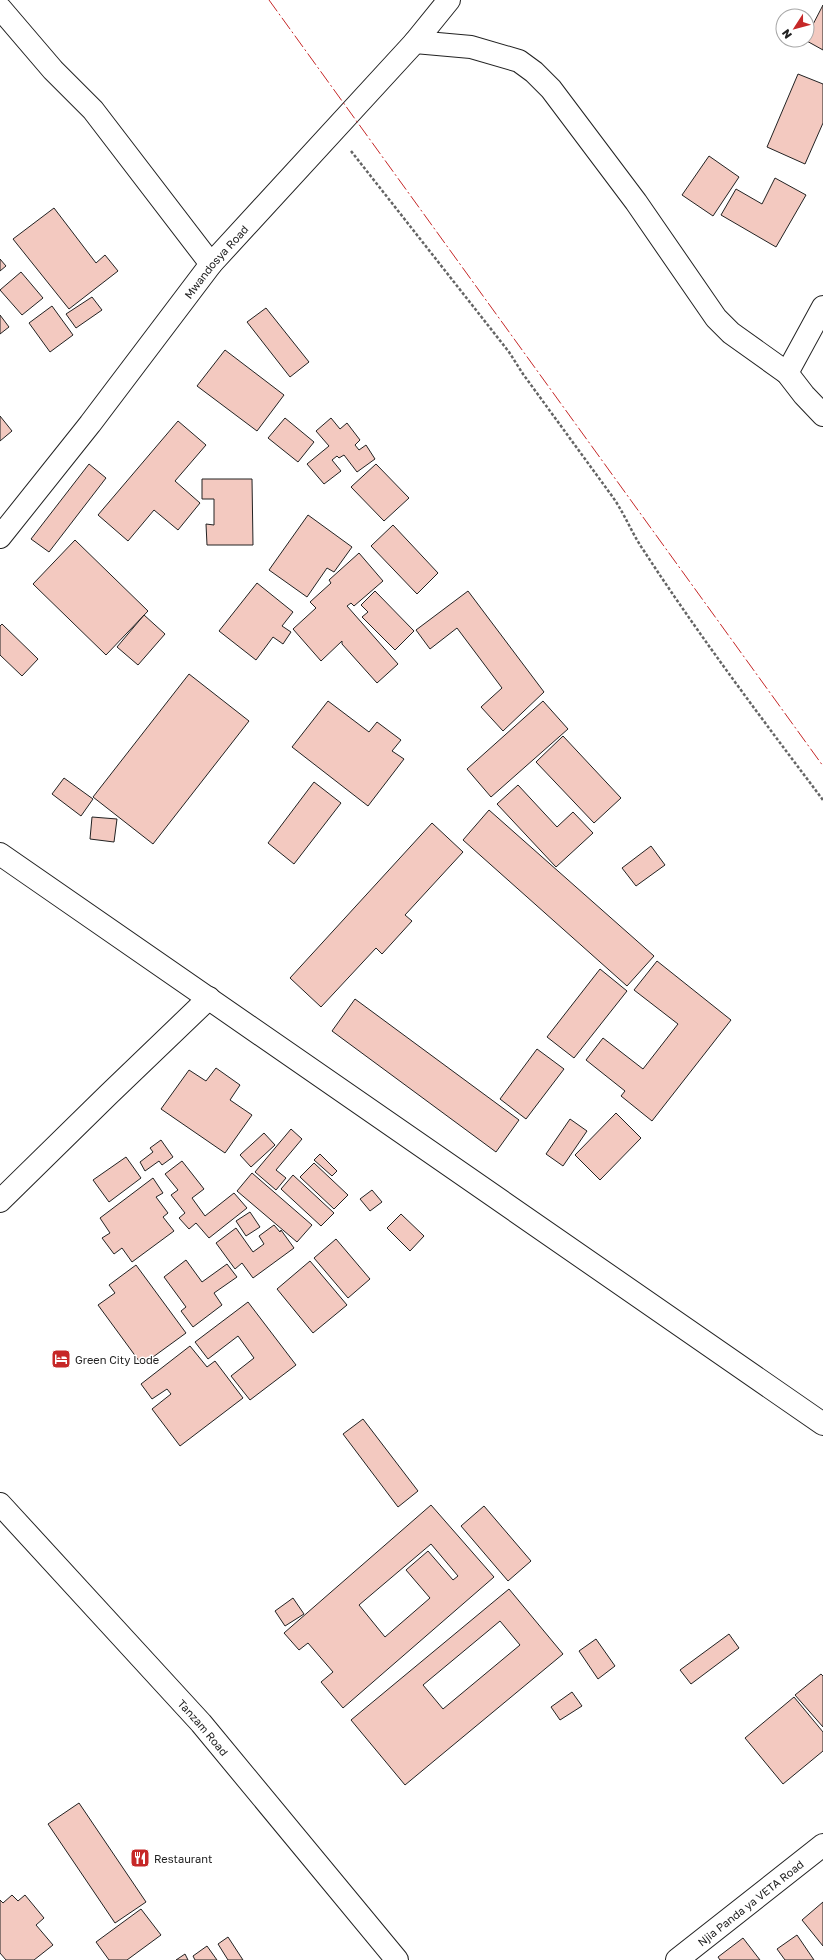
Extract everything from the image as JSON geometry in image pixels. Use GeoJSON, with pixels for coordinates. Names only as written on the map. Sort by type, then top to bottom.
{"type":"FeatureCollection","features":[{"type":"Feature","properties":{"kind":"main road","name":"Mwandosya Road"},"geometry":{"type":"LineString","coordinates":[[0,537],[90,424],[211,264],[415,42],[449,0]]}},
{"type":"Feature","properties":{"kind":"main road"},"geometry":{"type":"LineString","coordinates":[[0,8],[53,70],[93,110],[211,264]]}},
{"type":"Feature","properties":{"kind":"main road"},"geometry":{"type":"LineString","coordinates":[[415,42],[471,47],[519,61],[534,72],[551,89],[636,202],[716,318],[731,333],[787,372],[804,395],[823,416]]}},
{"type":"Feature","properties":{"kind":"main road"},"geometry":{"type":"LineString","coordinates":[[787,372],[823,307]]}},
{"type":"Feature","properties":{"kind":"main road"},"geometry":{"type":"LineString","coordinates":[[0,854],[823,1424]]}},
{"type":"Feature","properties":{"kind":"main road"},"geometry":{"type":"LineString","coordinates":[[0,1201],[209,998]]}},
{"type":"Feature","properties":{"kind":"main road","name":"Tanzam Road"},"geometry":{"type":"LineString","coordinates":[[0,1504],[201,1723],[397,1960]]}},
{"type":"Feature","properties":{"kind":"main road","name":"Njia Panda ya VETA Road"},"geometry":{"type":"LineString","coordinates":[[677,1960],[823,1845]]}},
{"type":"Feature","properties":{"kind":"path"},"geometry":{"type":"LineString","coordinates":[[334,131],[509,352],[623,512],[643,550],[753,708],[823,800]]}},
{"type":"Feature","properties":{"kind":"building"},"geometry":{"type":"Polygon","coordinates":[[[823,5],[823,50],[815,46],[815,20],[823,5]]]}},
{"type":"Feature","properties":{"kind":"building"},"geometry":{"type":"Polygon","coordinates":[[[798,74],[823,84],[823,123],[805,164],[767,147],[798,74]]]}},
{"type":"Feature","properties":{"kind":"building"},"geometry":{"type":"Polygon","coordinates":[[[709,156],[739,177],[713,216],[682,195],[709,156]]]}},
{"type":"Feature","properties":{"kind":"building"},"geometry":{"type":"Polygon","coordinates":[[[775,178],[806,195],[776,247],[721,215],[736,189],[762,204],[775,178]]]}},
{"type":"Feature","properties":{"kind":"building"},"geometry":{"type":"Polygon","coordinates":[[[54,208],[96,263],[105,255],[118,271],[69,309],[13,239],[54,208]]]}},
{"type":"Feature","properties":{"kind":"building"},"geometry":{"type":"Polygon","coordinates":[[[0,259],[6,266],[0,271],[0,259]]]}},
{"type":"Feature","properties":{"kind":"building"},"geometry":{"type":"Polygon","coordinates":[[[21,272],[43,298],[22,315],[0,290],[21,272]]]}},
{"type":"Feature","properties":{"kind":"building"},"geometry":{"type":"Polygon","coordinates":[[[92,297],[102,310],[76,328],[66,314],[92,297]]]}},
{"type":"Feature","properties":{"kind":"building"},"geometry":{"type":"Polygon","coordinates":[[[52,306],[73,335],[50,352],[29,323],[52,306]]]}},
{"type":"Feature","properties":{"kind":"building"},"geometry":{"type":"Polygon","coordinates":[[[266,308],[309,362],[290,377],[247,322],[266,308]]]}},
{"type":"Feature","properties":{"kind":"building"},"geometry":{"type":"Polygon","coordinates":[[[0,315],[9,327],[0,334],[0,315]]]}},
{"type":"Feature","properties":{"kind":"building"},"geometry":{"type":"Polygon","coordinates":[[[225,350],[284,395],[257,431],[197,386],[225,350]]]}},
{"type":"Feature","properties":{"kind":"building"},"geometry":{"type":"Polygon","coordinates":[[[0,416],[12,431],[0,441],[0,416]]]}},
{"type":"Feature","properties":{"kind":"building"},"geometry":{"type":"Polygon","coordinates":[[[285,418],[314,442],[298,462],[268,438],[285,418]]]}},
{"type":"Feature","properties":{"kind":"building"},"geometry":{"type":"Polygon","coordinates":[[[331,418],[340,429],[347,423],[360,440],[355,445],[359,450],[366,445],[375,459],[357,472],[344,455],[339,458],[337,456],[332,460],[341,471],[324,484],[307,464],[329,446],[316,431],[331,418]]]}},
{"type":"Feature","properties":{"kind":"building"},"geometry":{"type":"Polygon","coordinates":[[[178,421],[206,445],[175,481],[200,503],[178,530],[154,510],[128,541],[98,515],[178,421]]]}},
{"type":"Feature","properties":{"kind":"building"},"geometry":{"type":"Polygon","coordinates":[[[89,464],[106,478],[49,552],[31,539],[89,464]]]}},
{"type":"Feature","properties":{"kind":"building"},"geometry":{"type":"Polygon","coordinates":[[[376,464],[409,498],[384,521],[351,487],[376,464]]]}},
{"type":"Feature","properties":{"kind":"building"},"geometry":{"type":"Polygon","coordinates":[[[202,479],[252,479],[253,545],[207,545],[206,524],[214,525],[214,499],[202,499],[202,479]]]}},
{"type":"Feature","properties":{"kind":"building"},"geometry":{"type":"Polygon","coordinates":[[[308,515],[352,547],[334,572],[327,568],[307,597],[269,570],[308,515]]]}},
{"type":"Feature","properties":{"kind":"building"},"geometry":{"type":"Polygon","coordinates":[[[393,525],[438,573],[417,594],[371,546],[393,525]]]}},
{"type":"Feature","properties":{"kind":"building"},"geometry":{"type":"Polygon","coordinates":[[[75,540],[148,611],[106,655],[33,584],[75,540]]]}},
{"type":"Feature","properties":{"kind":"building"},"geometry":{"type":"Polygon","coordinates":[[[359,553],[383,581],[354,606],[351,603],[347,606],[398,664],[377,683],[342,644],[342,641],[321,661],[293,629],[316,608],[310,602],[331,583],[329,580],[359,553]]]}},
{"type":"Feature","properties":{"kind":"building"},"geometry":{"type":"Polygon","coordinates":[[[257,583],[293,612],[282,626],[291,632],[283,644],[273,637],[256,660],[219,631],[257,583]]]}},
{"type":"Feature","properties":{"kind":"building"},"geometry":{"type":"Polygon","coordinates":[[[375,591],[414,631],[395,650],[362,617],[368,612],[361,605],[375,591]]]}},
{"type":"Feature","properties":{"kind":"building"},"geometry":{"type":"Polygon","coordinates":[[[468,591],[544,692],[503,731],[481,707],[502,688],[457,628],[430,649],[416,630],[468,591]]]}},
{"type":"Feature","properties":{"kind":"building"},"geometry":{"type":"Polygon","coordinates":[[[144,615],[165,634],[138,665],[117,647],[144,615]]]}},
{"type":"Feature","properties":{"kind":"building"},"geometry":{"type":"Polygon","coordinates":[[[2,624],[38,659],[22,676],[0,655],[0,626],[2,624]]]}},
{"type":"Feature","properties":{"kind":"building"},"geometry":{"type":"Polygon","coordinates":[[[189,674],[249,721],[153,844],[93,797],[189,674]]]}},
{"type":"Feature","properties":{"kind":"building"},"geometry":{"type":"Polygon","coordinates":[[[328,701],[369,732],[377,722],[401,740],[392,751],[404,759],[368,806],[292,747],[328,701]]]}},
{"type":"Feature","properties":{"kind":"building"},"geometry":{"type":"Polygon","coordinates":[[[543,701],[568,729],[491,797],[467,769],[543,701]]]}},
{"type":"Feature","properties":{"kind":"building"},"geometry":{"type":"Polygon","coordinates":[[[563,736],[621,798],[594,823],[536,762],[563,736]]]}},
{"type":"Feature","properties":{"kind":"building"},"geometry":{"type":"Polygon","coordinates":[[[64,778],[93,799],[81,816],[52,794],[64,778]]]}},
{"type":"Feature","properties":{"kind":"building"},"geometry":{"type":"Polygon","coordinates":[[[314,782],[341,803],[294,864],[268,843],[314,782]]]}},
{"type":"Feature","properties":{"kind":"building"},"geometry":{"type":"Polygon","coordinates":[[[518,785],[557,827],[573,812],[593,833],[556,867],[497,804],[518,785]]]}},
{"type":"Feature","properties":{"kind":"building"},"geometry":{"type":"Polygon","coordinates":[[[489,810],[654,956],[627,986],[463,840],[489,810]]]}},
{"type":"Feature","properties":{"kind":"building"},"geometry":{"type":"Polygon","coordinates":[[[92,817],[117,819],[114,842],[90,839],[92,817]]]}},
{"type":"Feature","properties":{"kind":"building"},"geometry":{"type":"Polygon","coordinates":[[[432,823],[463,852],[405,915],[412,921],[382,954],[376,948],[321,1007],[290,978],[432,823]]]}},
{"type":"Feature","properties":{"kind":"building"},"geometry":{"type":"Polygon","coordinates":[[[651,846],[665,865],[636,886],[622,868],[651,846]]]}},
{"type":"Feature","properties":{"kind":"building"},"geometry":{"type":"Polygon","coordinates":[[[657,961],[731,1020],[652,1121],[621,1096],[625,1091],[586,1060],[603,1038],[643,1069],[678,1024],[634,990],[657,961]]]}},
{"type":"Feature","properties":{"kind":"building"},"geometry":{"type":"Polygon","coordinates":[[[600,969],[627,991],[574,1058],[547,1037],[600,969]]]}},
{"type":"Feature","properties":{"kind":"building"},"geometry":{"type":"Polygon","coordinates":[[[355,999],[519,1120],[496,1152],[332,1031],[355,999]]]}},
{"type":"Feature","properties":{"kind":"building"},"geometry":{"type":"Polygon","coordinates":[[[537,1049],[564,1069],[526,1119],[500,1099],[537,1049]]]}},
{"type":"Feature","properties":{"kind":"building"},"geometry":{"type":"Polygon","coordinates":[[[216,1068],[240,1085],[230,1100],[252,1115],[225,1153],[161,1109],[189,1070],[206,1081],[216,1068]]]}},
{"type":"Feature","properties":{"kind":"building"},"geometry":{"type":"Polygon","coordinates":[[[616,1113],[641,1138],[600,1180],[575,1155],[616,1113]]]}},
{"type":"Feature","properties":{"kind":"building"},"geometry":{"type":"Polygon","coordinates":[[[570,1119],[587,1131],[563,1166],[546,1154],[570,1119]]]}},
{"type":"Feature","properties":{"kind":"building"},"geometry":{"type":"Polygon","coordinates":[[[291,1129],[302,1139],[276,1170],[286,1178],[276,1190],[255,1172],[291,1129]]]}},
{"type":"Feature","properties":{"kind":"building"},"geometry":{"type":"Polygon","coordinates":[[[264,1133],[275,1145],[251,1167],[240,1155],[264,1133]]]}},
{"type":"Feature","properties":{"kind":"building"},"geometry":{"type":"Polygon","coordinates":[[[161,1140],[173,1157],[162,1165],[159,1161],[145,1171],[140,1162],[153,1152],[150,1148],[161,1140]]]}},
{"type":"Feature","properties":{"kind":"building"},"geometry":{"type":"Polygon","coordinates":[[[320,1154],[337,1171],[332,1176],[314,1160],[320,1154]]]}},
{"type":"Feature","properties":{"kind":"building"},"geometry":{"type":"Polygon","coordinates":[[[126,1157],[141,1178],[109,1202],[93,1180],[126,1157]]]}},
{"type":"Feature","properties":{"kind":"building"},"geometry":{"type":"Polygon","coordinates":[[[182,1161],[204,1189],[192,1198],[205,1216],[234,1193],[247,1208],[209,1238],[196,1223],[189,1229],[179,1218],[185,1213],[171,1195],[178,1190],[165,1174],[182,1161]]]}},
{"type":"Feature","properties":{"kind":"building"},"geometry":{"type":"Polygon","coordinates":[[[314,1163],[348,1195],[334,1209],[300,1177],[314,1163]]]}},
{"type":"Feature","properties":{"kind":"building"},"geometry":{"type":"Polygon","coordinates":[[[252,1173],[312,1225],[297,1242],[237,1191],[252,1173]]]}},
{"type":"Feature","properties":{"kind":"building"},"geometry":{"type":"Polygon","coordinates":[[[293,1175],[334,1213],[321,1226],[281,1189],[293,1175]]]}},
{"type":"Feature","properties":{"kind":"building"},"geometry":{"type":"Polygon","coordinates":[[[153,1178],[163,1193],[156,1197],[168,1213],[163,1217],[174,1231],[132,1262],[122,1248],[114,1254],[102,1238],[110,1233],[100,1218],[153,1178]]]}},
{"type":"Feature","properties":{"kind":"building"},"geometry":{"type":"Polygon","coordinates":[[[372,1190],[382,1202],[370,1211],[360,1199],[372,1190]]]}},
{"type":"Feature","properties":{"kind":"building"},"geometry":{"type":"Polygon","coordinates":[[[250,1212],[260,1227],[246,1236],[236,1221],[250,1212]]]}},
{"type":"Feature","properties":{"kind":"building"},"geometry":{"type":"Polygon","coordinates":[[[401,1214],[424,1236],[410,1251],[387,1228],[401,1214]]]}},
{"type":"Feature","properties":{"kind":"building"},"geometry":{"type":"Polygon","coordinates":[[[274,1225],[280,1232],[281,1230],[294,1248],[253,1278],[242,1263],[235,1269],[216,1243],[236,1228],[253,1252],[264,1244],[259,1236],[274,1225]]]}},
{"type":"Feature","properties":{"kind":"building"},"geometry":{"type":"Polygon","coordinates":[[[336,1239],[370,1279],[348,1298],[314,1258],[336,1239]]]}},
{"type":"Feature","properties":{"kind":"building"},"geometry":{"type":"Polygon","coordinates":[[[186,1260],[202,1282],[227,1264],[237,1277],[214,1293],[222,1305],[193,1327],[181,1311],[186,1307],[164,1277],[186,1260]]]}},
{"type":"Feature","properties":{"kind":"building"},"geometry":{"type":"Polygon","coordinates":[[[310,1261],[347,1305],[313,1333],[277,1289],[310,1261]]]}},
{"type":"Feature","properties":{"kind":"building"},"geometry":{"type":"Polygon","coordinates":[[[136,1265],[186,1333],[142,1365],[98,1305],[115,1293],[109,1285],[136,1265]]]}},
{"type":"Feature","properties":{"kind":"building"},"geometry":{"type":"Polygon","coordinates":[[[248,1302],[296,1365],[250,1400],[231,1376],[254,1358],[238,1336],[208,1359],[195,1342],[248,1302]]]}},
{"type":"Feature","properties":{"kind":"building"},"geometry":{"type":"Polygon","coordinates":[[[190,1346],[207,1367],[215,1361],[243,1398],[180,1446],[152,1409],[171,1394],[167,1389],[152,1399],[141,1384],[190,1346]]]}},
{"type":"Feature","properties":{"kind":"building"},"geometry":{"type":"Polygon","coordinates":[[[363,1419],[418,1491],[398,1507],[343,1434],[363,1419]]]}},
{"type":"Feature","properties":{"kind":"building"},"geometry":{"type":"Polygon","coordinates":[[[431,1505],[494,1577],[343,1708],[321,1682],[333,1672],[308,1643],[299,1650],[284,1633],[431,1505]],[[431,1544],[359,1605],[385,1637],[430,1598],[406,1570],[428,1551],[453,1580],[458,1576],[431,1544]]]}},
{"type":"Feature","properties":{"kind":"building"},"geometry":{"type":"Polygon","coordinates":[[[484,1506],[531,1561],[508,1581],[461,1526],[484,1506]]]}},
{"type":"Feature","properties":{"kind":"building"},"geometry":{"type":"Polygon","coordinates":[[[509,1589],[563,1654],[405,1785],[351,1720],[509,1589]],[[500,1621],[423,1685],[443,1709],[520,1645],[500,1621]]]}},
{"type":"Feature","properties":{"kind":"building"},"geometry":{"type":"Polygon","coordinates":[[[293,1598],[304,1614],[285,1626],[275,1611],[293,1598]]]}},
{"type":"Feature","properties":{"kind":"building"},"geometry":{"type":"Polygon","coordinates":[[[729,1634],[739,1648],[691,1684],[680,1670],[729,1634]]]}},
{"type":"Feature","properties":{"kind":"building"},"geometry":{"type":"Polygon","coordinates":[[[596,1639],[615,1666],[598,1679],[579,1651],[596,1639]]]}},
{"type":"Feature","properties":{"kind":"building"},"geometry":{"type":"Polygon","coordinates":[[[821,1674],[823,1676],[823,1727],[795,1695],[821,1674]]]}},
{"type":"Feature","properties":{"kind":"building"},"geometry":{"type":"Polygon","coordinates":[[[572,1692],[582,1706],[560,1720],[551,1707],[572,1692]]]}},
{"type":"Feature","properties":{"kind":"building"},"geometry":{"type":"Polygon","coordinates":[[[794,1697],[823,1732],[823,1751],[783,1784],[745,1738],[794,1697]]]}},
{"type":"Feature","properties":{"kind":"building"},"geometry":{"type":"Polygon","coordinates":[[[79,1803],[146,1902],[115,1923],[48,1824],[79,1803]]]}},
{"type":"Feature","properties":{"kind":"building"},"geometry":{"type":"Polygon","coordinates":[[[12,1895],[18,1901],[25,1895],[44,1918],[36,1925],[53,1945],[34,1960],[6,1960],[0,1953],[0,1900],[3,1903],[12,1895]]]}},
{"type":"Feature","properties":{"kind":"building"},"geometry":{"type":"Polygon","coordinates":[[[823,1902],[823,1946],[802,1920],[823,1902]]]}},
{"type":"Feature","properties":{"kind":"building"},"geometry":{"type":"Polygon","coordinates":[[[141,1909],[161,1935],[127,1960],[109,1960],[96,1942],[141,1909]]]}},
{"type":"Feature","properties":{"kind":"building"},"geometry":{"type":"Polygon","coordinates":[[[797,1935],[814,1960],[785,1960],[777,1949],[797,1935]]]}},
{"type":"Feature","properties":{"kind":"building"},"geometry":{"type":"Polygon","coordinates":[[[228,1937],[243,1960],[228,1960],[218,1944],[228,1937]]]}},
{"type":"Feature","properties":{"kind":"building"},"geometry":{"type":"Polygon","coordinates":[[[743,1938],[760,1960],[720,1960],[718,1957],[743,1938]]]}},
{"type":"Feature","properties":{"kind":"building"},"geometry":{"type":"Polygon","coordinates":[[[207,1946],[217,1960],[195,1960],[193,1956],[207,1946]]]}},
{"type":"Feature","properties":{"kind":"building"},"geometry":{"type":"Polygon","coordinates":[[[185,1954],[188,1960],[176,1960],[185,1954]]]}},
{"type":"Feature","properties":{"kind":"power"},"geometry":{"type":"LineString","coordinates":[[269,0],[823,766]]}},
{"type":"Feature","properties":{"kind":"place","name":"Green City Lode"},"geometry":{"type":"Point","coordinates":[61,1359]}},
{"type":"Feature","properties":{"kind":"place","name":"Restaurant"},"geometry":{"type":"Point","coordinates":[140,1858]}}]}
